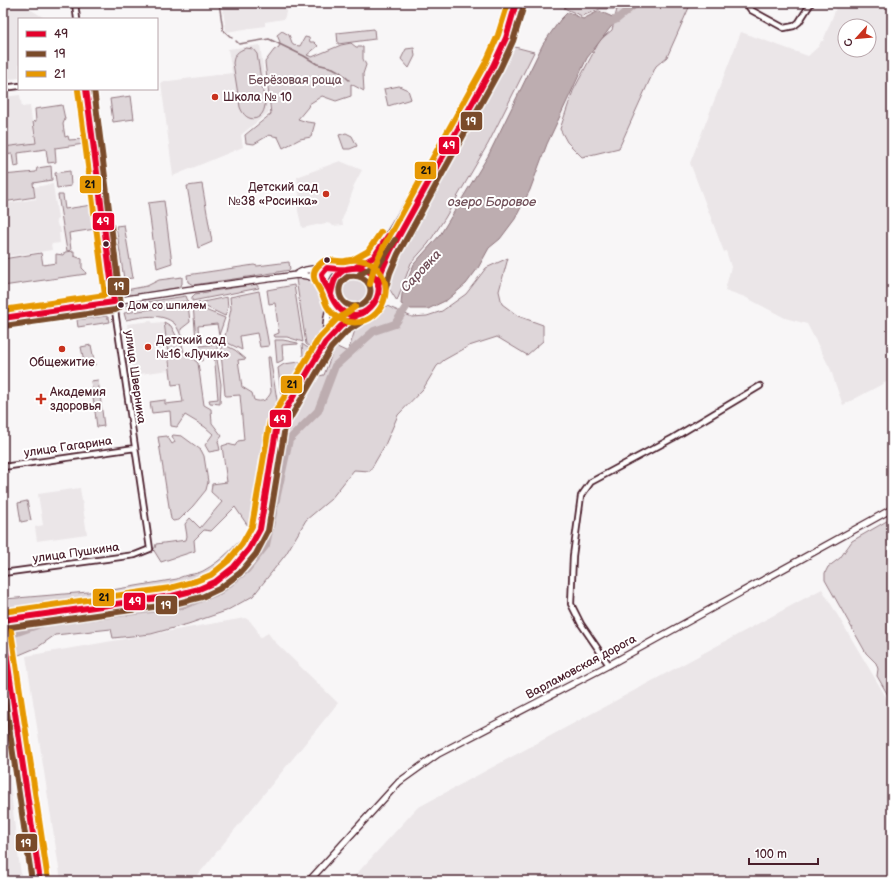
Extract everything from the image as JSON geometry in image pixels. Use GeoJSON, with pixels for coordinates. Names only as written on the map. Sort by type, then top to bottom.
{"type":"FeatureCollection","features":[{"type":"Feature","properties":{"kind":"main road"},"geometry":{"type":"LineString","coordinates":[[325,344],[331,286],[334,279],[339,273],[346,269],[356,267],[374,257],[380,250],[471,100],[503,32],[511,3]]}},
{"type":"Feature","properties":{"kind":"main road"},"geometry":{"type":"LineString","coordinates":[[3,620],[172,596],[199,589],[215,582],[234,567],[249,549],[260,529],[277,424],[325,344],[341,326],[359,314],[369,310],[376,302],[382,270],[391,250],[471,100],[506,38],[516,3]]}},
{"type":"Feature","properties":{"kind":"main road"},"geometry":{"type":"LineString","coordinates":[[356,267],[368,271],[376,280],[378,286]]}},
{"type":"Feature","properties":{"kind":"main road"},"geometry":{"type":"LineString","coordinates":[[331,296],[336,306],[344,312],[354,315],[359,314]]}},
{"type":"Feature","properties":{"kind":"main road"},"geometry":{"type":"LineString","coordinates":[[3,632],[40,881]]}},
{"type":"Feature","properties":{"kind":"street"},"geometry":{"type":"LineString","coordinates":[[75,3],[77,18]]}},
{"type":"Feature","properties":{"kind":"street"},"geometry":{"type":"LineString","coordinates":[[746,3],[751,10],[784,28],[794,26],[799,22],[810,3]]}},
{"type":"Feature","properties":{"kind":"street"},"geometry":{"type":"LineString","coordinates":[[3,88],[18,86]]}},
{"type":"Feature","properties":{"kind":"street","name":"улица Шверника"},"geometry":{"type":"LineString","coordinates":[[86,90],[114,302],[150,549]]}},
{"type":"Feature","properties":{"kind":"street"},"geometry":{"type":"LineString","coordinates":[[297,275],[300,271],[327,268],[346,269]]}},
{"type":"Feature","properties":{"kind":"street"},"geometry":{"type":"LineString","coordinates":[[327,268],[322,274],[323,283],[331,296]]}},
{"type":"Feature","properties":{"kind":"street"},"geometry":{"type":"LineString","coordinates":[[3,318],[186,290],[297,275],[310,277],[323,283]]}},
{"type":"Feature","properties":{"kind":"street"},"geometry":{"type":"LineString","coordinates":[[609,665],[581,624],[571,604],[573,556],[581,496],[591,482],[673,438],[760,386]]}},
{"type":"Feature","properties":{"kind":"street","name":"улица Гагарина"},"geometry":{"type":"LineString","coordinates":[[3,467],[135,448]]}},
{"type":"Feature","properties":{"kind":"street","name":"Варламовская дорога"},"geometry":{"type":"LineString","coordinates":[[308,881],[399,782],[438,754],[609,665],[892,509]]}},
{"type":"Feature","properties":{"kind":"street","name":"улица Пушкина"},"geometry":{"type":"LineString","coordinates":[[3,573],[135,555],[150,549]]}},
{"type":"Feature","properties":{"kind":"shaded area"},"geometry":{"type":"Polygon","coordinates":[[[3,3],[26,3],[28,8],[44,18],[18,18],[18,78],[3,80],[3,3]]]}},
{"type":"Feature","properties":{"kind":"shaded area"},"geometry":{"type":"Polygon","coordinates":[[[222,3],[289,3],[284,19],[265,22],[265,26],[226,32],[222,3]]]}},
{"type":"Feature","properties":{"kind":"shaded area"},"geometry":{"type":"Polygon","coordinates":[[[838,3],[892,3],[892,379],[843,405],[831,370],[807,324],[785,318],[745,297],[725,290],[731,267],[726,251],[724,252],[690,163],[741,32],[808,56],[819,46],[821,41],[823,41],[838,3]]]}},
{"type":"Feature","properties":{"kind":"shaded area","name":"Школа № 10"},"geometry":{"type":"Polygon","coordinates":[[[260,45],[269,112],[241,135],[243,147],[173,176],[161,82],[232,73],[228,49],[260,45]]]}},
{"type":"Feature","properties":{"kind":"shaded area"},"geometry":{"type":"Polygon","coordinates":[[[20,95],[22,107],[30,106],[35,144],[3,148],[3,97],[20,95]]]}},
{"type":"Feature","properties":{"kind":"shaded area","name":"Детский сад №38 «Росинка»"},"geometry":{"type":"Polygon","coordinates":[[[340,161],[362,170],[353,187],[354,188],[342,220],[343,225],[333,226],[326,223],[302,228],[298,211],[298,202],[300,200],[297,177],[340,161]]]}},
{"type":"Feature","properties":{"kind":"shaded area"},"geometry":{"type":"Polygon","coordinates":[[[53,184],[58,219],[56,220],[58,227],[60,227],[61,233],[59,233],[60,243],[51,244],[52,250],[3,257],[3,204],[36,199],[34,187],[53,184]]]}},
{"type":"Feature","properties":{"kind":"shaded area","name":"Детский сад №16 «Лучик»"},"geometry":{"type":"Polygon","coordinates":[[[151,321],[153,323],[163,322],[169,370],[133,375],[127,324],[151,321]]]}},
{"type":"Feature","properties":{"kind":"shaded area"},"geometry":{"type":"Polygon","coordinates":[[[80,488],[87,534],[37,541],[35,527],[43,525],[38,494],[80,488]]]}},
{"type":"Feature","properties":{"kind":"shaded area"},"geometry":{"type":"Polygon","coordinates":[[[822,589],[892,707],[892,881],[350,881],[417,808],[822,589]]]}},
{"type":"Feature","properties":{"kind":"shaded area"},"geometry":{"type":"Polygon","coordinates":[[[245,618],[250,621],[257,630],[260,638],[268,633],[274,641],[338,703],[193,881],[61,881],[26,656],[245,618]]]}},
{"type":"Feature","properties":{"kind":"shaded area"},"geometry":{"type":"Polygon","coordinates":[[[3,716],[17,847],[22,881],[3,881],[3,716]]]}},
{"type":"Feature","properties":{"kind":"green space"},"geometry":{"type":"Polygon","coordinates":[[[569,3],[691,3],[667,57],[656,66],[619,148],[582,157],[567,142],[560,129],[573,91],[600,40],[612,30],[617,9],[600,9],[582,16],[564,8],[569,3]]]}},
{"type":"Feature","properties":{"kind":"green space"},"geometry":{"type":"Polygon","coordinates":[[[374,29],[375,39],[338,44],[337,33],[374,29]]]}},
{"type":"Feature","properties":{"kind":"green space","name":"Берёзовая роща"},"geometry":{"type":"Polygon","coordinates":[[[282,31],[289,35],[293,45],[300,46],[305,37],[309,38],[310,42],[314,42],[318,46],[307,55],[312,57],[341,45],[351,43],[356,47],[363,47],[363,59],[366,65],[363,74],[364,91],[351,84],[351,96],[336,101],[322,96],[309,104],[298,119],[315,123],[311,137],[300,139],[283,148],[278,137],[269,135],[254,144],[246,143],[245,135],[271,114],[265,62],[274,50],[279,47],[280,42],[277,35],[282,31]]]}},
{"type":"Feature","properties":{"kind":"green space"},"geometry":{"type":"Polygon","coordinates":[[[511,46],[534,52],[488,144],[445,218],[428,244],[411,263],[397,301],[387,285],[392,264],[493,87],[511,46]]]}},
{"type":"Feature","properties":{"kind":"green space"},"geometry":{"type":"Polygon","coordinates":[[[246,48],[253,49],[257,54],[265,105],[264,111],[261,115],[254,119],[246,116],[240,107],[233,63],[234,57],[237,53],[246,48]]]}},
{"type":"Feature","properties":{"kind":"green space"},"geometry":{"type":"Polygon","coordinates":[[[414,48],[415,56],[409,68],[401,59],[406,49],[414,48]]]}},
{"type":"Feature","properties":{"kind":"green space"},"geometry":{"type":"Polygon","coordinates":[[[399,86],[408,90],[411,99],[388,106],[384,89],[399,86]]]}},
{"type":"Feature","properties":{"kind":"green space"},"geometry":{"type":"Polygon","coordinates":[[[131,96],[134,119],[113,122],[110,99],[131,96]]]}},
{"type":"Feature","properties":{"kind":"green space"},"geometry":{"type":"Polygon","coordinates":[[[62,105],[65,119],[63,124],[65,137],[68,136],[69,140],[83,139],[84,144],[55,148],[56,162],[48,163],[46,149],[18,153],[19,166],[14,167],[12,154],[3,155],[3,147],[36,143],[33,122],[36,121],[35,109],[62,105]]]}},
{"type":"Feature","properties":{"kind":"green space"},"geometry":{"type":"Polygon","coordinates":[[[346,133],[352,136],[357,146],[350,149],[344,149],[339,135],[346,133]]]}},
{"type":"Feature","properties":{"kind":"green space"},"geometry":{"type":"Polygon","coordinates":[[[51,166],[52,180],[33,183],[35,197],[3,202],[3,175],[36,172],[37,168],[51,166]]]}},
{"type":"Feature","properties":{"kind":"green space"},"geometry":{"type":"Polygon","coordinates":[[[70,171],[71,186],[57,188],[55,173],[70,171]]]}},
{"type":"Feature","properties":{"kind":"green space"},"geometry":{"type":"Polygon","coordinates":[[[202,184],[212,242],[198,248],[187,186],[202,184]]]}},
{"type":"Feature","properties":{"kind":"green space"},"geometry":{"type":"Polygon","coordinates":[[[58,195],[63,195],[65,209],[92,205],[95,229],[69,233],[71,250],[67,251],[58,195]]]}},
{"type":"Feature","properties":{"kind":"green space"},"geometry":{"type":"Polygon","coordinates":[[[164,201],[172,263],[157,268],[148,203],[164,201]]]}},
{"type":"Feature","properties":{"kind":"green space"},"geometry":{"type":"Polygon","coordinates":[[[124,225],[133,278],[124,279],[116,226],[124,225]]]}},
{"type":"Feature","properties":{"kind":"green space"},"geometry":{"type":"Polygon","coordinates":[[[74,251],[74,256],[82,259],[82,268],[86,274],[3,286],[3,259],[41,253],[43,265],[56,263],[56,254],[63,255],[65,252],[74,251]]]}},
{"type":"Feature","properties":{"kind":"green space"},"geometry":{"type":"Polygon","coordinates":[[[508,258],[499,291],[502,304],[518,316],[543,325],[543,341],[527,355],[497,337],[469,346],[444,360],[437,366],[423,389],[398,415],[385,445],[370,471],[354,470],[331,499],[306,520],[286,554],[253,596],[226,611],[188,624],[151,634],[113,638],[111,629],[55,635],[38,647],[19,655],[10,643],[9,632],[13,627],[73,615],[155,606],[199,594],[214,588],[228,578],[239,568],[262,534],[275,453],[282,426],[289,413],[314,377],[324,375],[335,346],[348,352],[355,330],[387,306],[412,317],[427,316],[442,311],[466,294],[486,268],[508,258]]]}},
{"type":"Feature","properties":{"kind":"green space"},"geometry":{"type":"Polygon","coordinates":[[[289,262],[290,270],[193,285],[188,282],[187,275],[254,265],[257,266],[289,262]]]}},
{"type":"Feature","properties":{"kind":"green space"},"geometry":{"type":"Polygon","coordinates":[[[351,272],[359,272],[369,277],[373,284],[373,298],[369,305],[359,310],[351,310],[341,305],[339,302],[336,295],[336,287],[341,277],[344,275],[351,272]]]}},
{"type":"Feature","properties":{"kind":"green space"},"geometry":{"type":"Polygon","coordinates":[[[182,277],[182,284],[177,288],[126,296],[126,290],[147,286],[159,280],[182,277]]]}},
{"type":"Feature","properties":{"kind":"green space"},"geometry":{"type":"Polygon","coordinates":[[[300,278],[316,281],[323,291],[325,319],[323,339],[318,353],[306,344],[296,279],[300,278]]]}},
{"type":"Feature","properties":{"kind":"green space"},"geometry":{"type":"Polygon","coordinates":[[[256,284],[259,288],[192,301],[192,297],[195,294],[256,284]]]}},
{"type":"Feature","properties":{"kind":"green space"},"geometry":{"type":"Polygon","coordinates":[[[294,285],[303,342],[287,337],[275,337],[274,335],[279,333],[275,303],[269,304],[267,290],[294,285]]]}},
{"type":"Feature","properties":{"kind":"green space"},"geometry":{"type":"Polygon","coordinates":[[[259,291],[269,346],[260,347],[257,333],[240,336],[242,350],[224,341],[231,309],[230,297],[259,291]]]}},
{"type":"Feature","properties":{"kind":"green space"},"geometry":{"type":"Polygon","coordinates":[[[100,294],[101,300],[17,312],[17,307],[100,294]]]}},
{"type":"Feature","properties":{"kind":"green space"},"geometry":{"type":"Polygon","coordinates":[[[186,296],[188,301],[127,310],[126,305],[186,296]]]}},
{"type":"Feature","properties":{"kind":"green space"},"geometry":{"type":"Polygon","coordinates":[[[227,297],[228,307],[225,316],[198,303],[227,297]]]}},
{"type":"Feature","properties":{"kind":"green space"},"geometry":{"type":"Polygon","coordinates":[[[188,304],[190,322],[181,329],[182,338],[175,324],[170,320],[151,316],[126,320],[124,313],[188,304]]]}},
{"type":"Feature","properties":{"kind":"green space"},"geometry":{"type":"Polygon","coordinates":[[[193,305],[225,318],[219,335],[217,324],[198,326],[199,339],[196,340],[193,305]]]}},
{"type":"Feature","properties":{"kind":"green space"},"geometry":{"type":"Polygon","coordinates":[[[106,308],[107,314],[77,318],[76,313],[106,308]]]}},
{"type":"Feature","properties":{"kind":"green space"},"geometry":{"type":"Polygon","coordinates":[[[107,316],[110,322],[78,327],[77,320],[107,316]]]}},
{"type":"Feature","properties":{"kind":"green space"},"geometry":{"type":"Polygon","coordinates":[[[164,322],[171,326],[182,344],[184,352],[198,363],[204,405],[211,409],[212,423],[222,436],[218,441],[220,450],[209,452],[205,445],[213,434],[205,427],[185,415],[177,427],[171,426],[170,411],[152,413],[150,402],[165,400],[165,404],[183,402],[180,384],[172,385],[164,322]]]}},
{"type":"Feature","properties":{"kind":"green space"},"geometry":{"type":"Polygon","coordinates":[[[275,340],[283,340],[298,344],[282,345],[283,360],[277,363],[275,340]]]}},
{"type":"Feature","properties":{"kind":"green space"},"geometry":{"type":"Polygon","coordinates":[[[218,344],[216,353],[221,384],[220,404],[210,403],[209,400],[218,399],[214,352],[203,353],[203,360],[201,361],[197,353],[200,346],[218,344]]]}},
{"type":"Feature","properties":{"kind":"green space"},"geometry":{"type":"Polygon","coordinates":[[[223,344],[235,350],[246,359],[238,360],[242,387],[252,393],[254,400],[257,401],[264,400],[271,392],[268,357],[270,357],[278,406],[258,527],[248,544],[231,564],[218,574],[196,586],[170,593],[7,616],[5,599],[112,590],[177,579],[203,571],[223,557],[250,529],[235,507],[211,531],[204,530],[194,540],[195,551],[161,562],[153,549],[155,548],[156,544],[186,540],[187,536],[185,524],[190,518],[200,528],[222,502],[211,492],[212,484],[227,482],[222,446],[228,444],[235,446],[238,441],[244,440],[240,395],[225,395],[221,353],[223,344]]]}},
{"type":"Feature","properties":{"kind":"green space"},"geometry":{"type":"Polygon","coordinates":[[[302,344],[314,352],[316,358],[285,408],[282,403],[278,368],[284,364],[306,361],[306,356],[303,356],[302,344]]]}},
{"type":"Feature","properties":{"kind":"green space"},"geometry":{"type":"Polygon","coordinates":[[[91,345],[95,365],[85,366],[81,347],[91,345]]]}},
{"type":"Feature","properties":{"kind":"green space"},"geometry":{"type":"Polygon","coordinates":[[[98,380],[104,426],[97,427],[91,381],[98,380]]]}},
{"type":"Feature","properties":{"kind":"green space"},"geometry":{"type":"Polygon","coordinates":[[[167,436],[172,444],[175,442],[172,436],[182,436],[201,450],[204,456],[208,482],[206,490],[193,506],[179,520],[173,521],[171,519],[158,437],[167,436]]]}},
{"type":"Feature","properties":{"kind":"green space"},"geometry":{"type":"Polygon","coordinates":[[[27,501],[31,520],[21,522],[18,503],[27,501]]]}},
{"type":"Feature","properties":{"kind":"green space"},"geometry":{"type":"Polygon","coordinates":[[[892,518],[892,702],[877,676],[878,669],[876,663],[866,653],[825,580],[825,573],[828,567],[840,558],[852,541],[892,518]]]}},
{"type":"Feature","properties":{"kind":"water","name":"озеро Боровое"},"geometry":{"type":"Polygon","coordinates":[[[599,11],[617,19],[587,58],[547,144],[530,190],[515,219],[500,239],[489,248],[478,268],[466,284],[447,300],[428,309],[411,309],[401,304],[402,294],[414,264],[440,235],[488,156],[543,44],[560,20],[568,12],[583,19],[599,11]]]}},
{"type":"Feature","properties":{"kind":"waterway"},"geometry":{"type":"LineString","coordinates":[[219,3],[223,30],[232,38]]}},
{"type":"Feature","properties":{"kind":"waterway","name":"Саровка"},"geometry":{"type":"LineString","coordinates":[[608,23],[617,19],[634,5],[634,3]]}},
{"type":"Feature","properties":{"kind":"waterway"},"geometry":{"type":"LineString","coordinates":[[236,41],[239,44],[269,39],[317,64],[333,68],[349,80]]}},
{"type":"Feature","properties":{"kind":"waterway","name":"Саровка"},"geometry":{"type":"LineString","coordinates":[[3,637],[46,622],[184,605],[219,591],[247,569],[266,545],[289,440],[318,411],[335,366],[374,331],[395,324],[412,298]]}},
{"type":"Feature","properties":{"kind":"transit line","name":"21"},"geometry":{"type":"LineString","coordinates":[[370,284],[374,267],[384,246],[486,62],[498,35],[508,3]]}},
{"type":"Feature","properties":{"kind":"transit line","name":"49"},"geometry":{"type":"LineString","coordinates":[[378,286],[382,270],[391,250],[493,66],[506,38],[516,3]]}},
{"type":"Feature","properties":{"kind":"transit line","name":"19"},"geometry":{"type":"LineString","coordinates":[[386,288],[390,273],[398,254],[500,69],[513,41],[524,5]]}},
{"type":"Feature","properties":{"kind":"transit line","name":"21"},"geometry":{"type":"LineString","coordinates":[[3,310],[105,295],[78,90]]}},
{"type":"Feature","properties":{"kind":"transit line","name":"49"},"geometry":{"type":"LineString","coordinates":[[3,318],[114,302],[86,90]]}},
{"type":"Feature","properties":{"kind":"transit line","name":"19"},"geometry":{"type":"LineString","coordinates":[[4,326],[115,310],[121,305],[94,90]]}},
{"type":"Feature","properties":{"kind":"transit line","name":"21"},"geometry":{"type":"LineString","coordinates":[[352,260],[368,251],[381,232]]}},
{"type":"Feature","properties":{"kind":"transit line","name":"49"},"geometry":{"type":"LineString","coordinates":[[356,267],[374,257],[388,236]]}},
{"type":"Feature","properties":{"kind":"transit line","name":"19"},"geometry":{"type":"LineString","coordinates":[[360,274],[380,263],[395,240]]}},
{"type":"Feature","properties":{"kind":"transit line","name":"21"},"geometry":{"type":"LineString","coordinates":[[327,260],[362,260],[368,262],[379,270],[384,278],[386,287],[382,305],[377,313],[369,319],[360,322],[345,321],[333,314],[327,306],[314,278],[317,267],[322,262],[327,260]]}},
{"type":"Feature","properties":{"kind":"transit line","name":"49"},"geometry":{"type":"LineString","coordinates":[[327,268],[361,268],[374,276],[379,286],[377,297],[371,307],[361,313],[350,315],[339,308],[323,279],[322,274],[327,268]]}},
{"type":"Feature","properties":{"kind":"transit line","name":"49"},"geometry":{"type":"LineString","coordinates":[[331,294],[337,276],[346,269]]}},
{"type":"Feature","properties":{"kind":"transit line","name":"19"},"geometry":{"type":"LineString","coordinates":[[349,276],[343,280],[340,285],[340,296],[348,305],[361,305],[370,295],[369,285],[367,281],[362,278],[350,276]]}},
{"type":"Feature","properties":{"kind":"transit line","name":"21"},"geometry":{"type":"LineString","coordinates":[[3,612],[170,588],[211,575],[228,561],[242,544],[252,526],[270,421],[319,338],[336,320],[355,307]]}},
{"type":"Feature","properties":{"kind":"transit line","name":"49"},"geometry":{"type":"LineString","coordinates":[[3,620],[172,596],[199,589],[215,582],[234,567],[249,549],[260,529],[277,424],[325,343],[341,326],[359,314]]}},
{"type":"Feature","properties":{"kind":"transit line","name":"19"},"geometry":{"type":"LineString","coordinates":[[4,628],[174,604],[202,597],[219,589],[240,573],[256,554],[268,531],[285,427],[331,348],[346,332],[363,321]]}},
{"type":"Feature","properties":{"kind":"transit line","name":"21"},"geometry":{"type":"LineString","coordinates":[[11,631],[48,880]]}},
{"type":"Feature","properties":{"kind":"transit line","name":"49"},"geometry":{"type":"LineString","coordinates":[[3,632],[40,881]]}},
{"type":"Feature","properties":{"kind":"transit line","name":"19"},"geometry":{"type":"LineString","coordinates":[[3,686],[32,881]]}},
{"type":"Feature","properties":{"kind":"place","name":"Школа № 10"},"geometry":{"type":"Point","coordinates":[215,97]}},
{"type":"Feature","properties":{"kind":"place","name":"Детский сад №38 «Росинка»"},"geometry":{"type":"Point","coordinates":[326,194]}},
{"type":"Feature","properties":{"kind":"place","name":"Дом со шпилем"},"geometry":{"type":"Point","coordinates":[121,305]}},
{"type":"Feature","properties":{"kind":"place","name":"Детский сад №16 «Лучик»"},"geometry":{"type":"Point","coordinates":[148,347]}},
{"type":"Feature","properties":{"kind":"place","name":"Общежитие"},"geometry":{"type":"Point","coordinates":[62,349]}},
{"type":"Feature","properties":{"kind":"place","name":"Академия здоровья"},"geometry":{"type":"Point","coordinates":[41,399]}}]}
